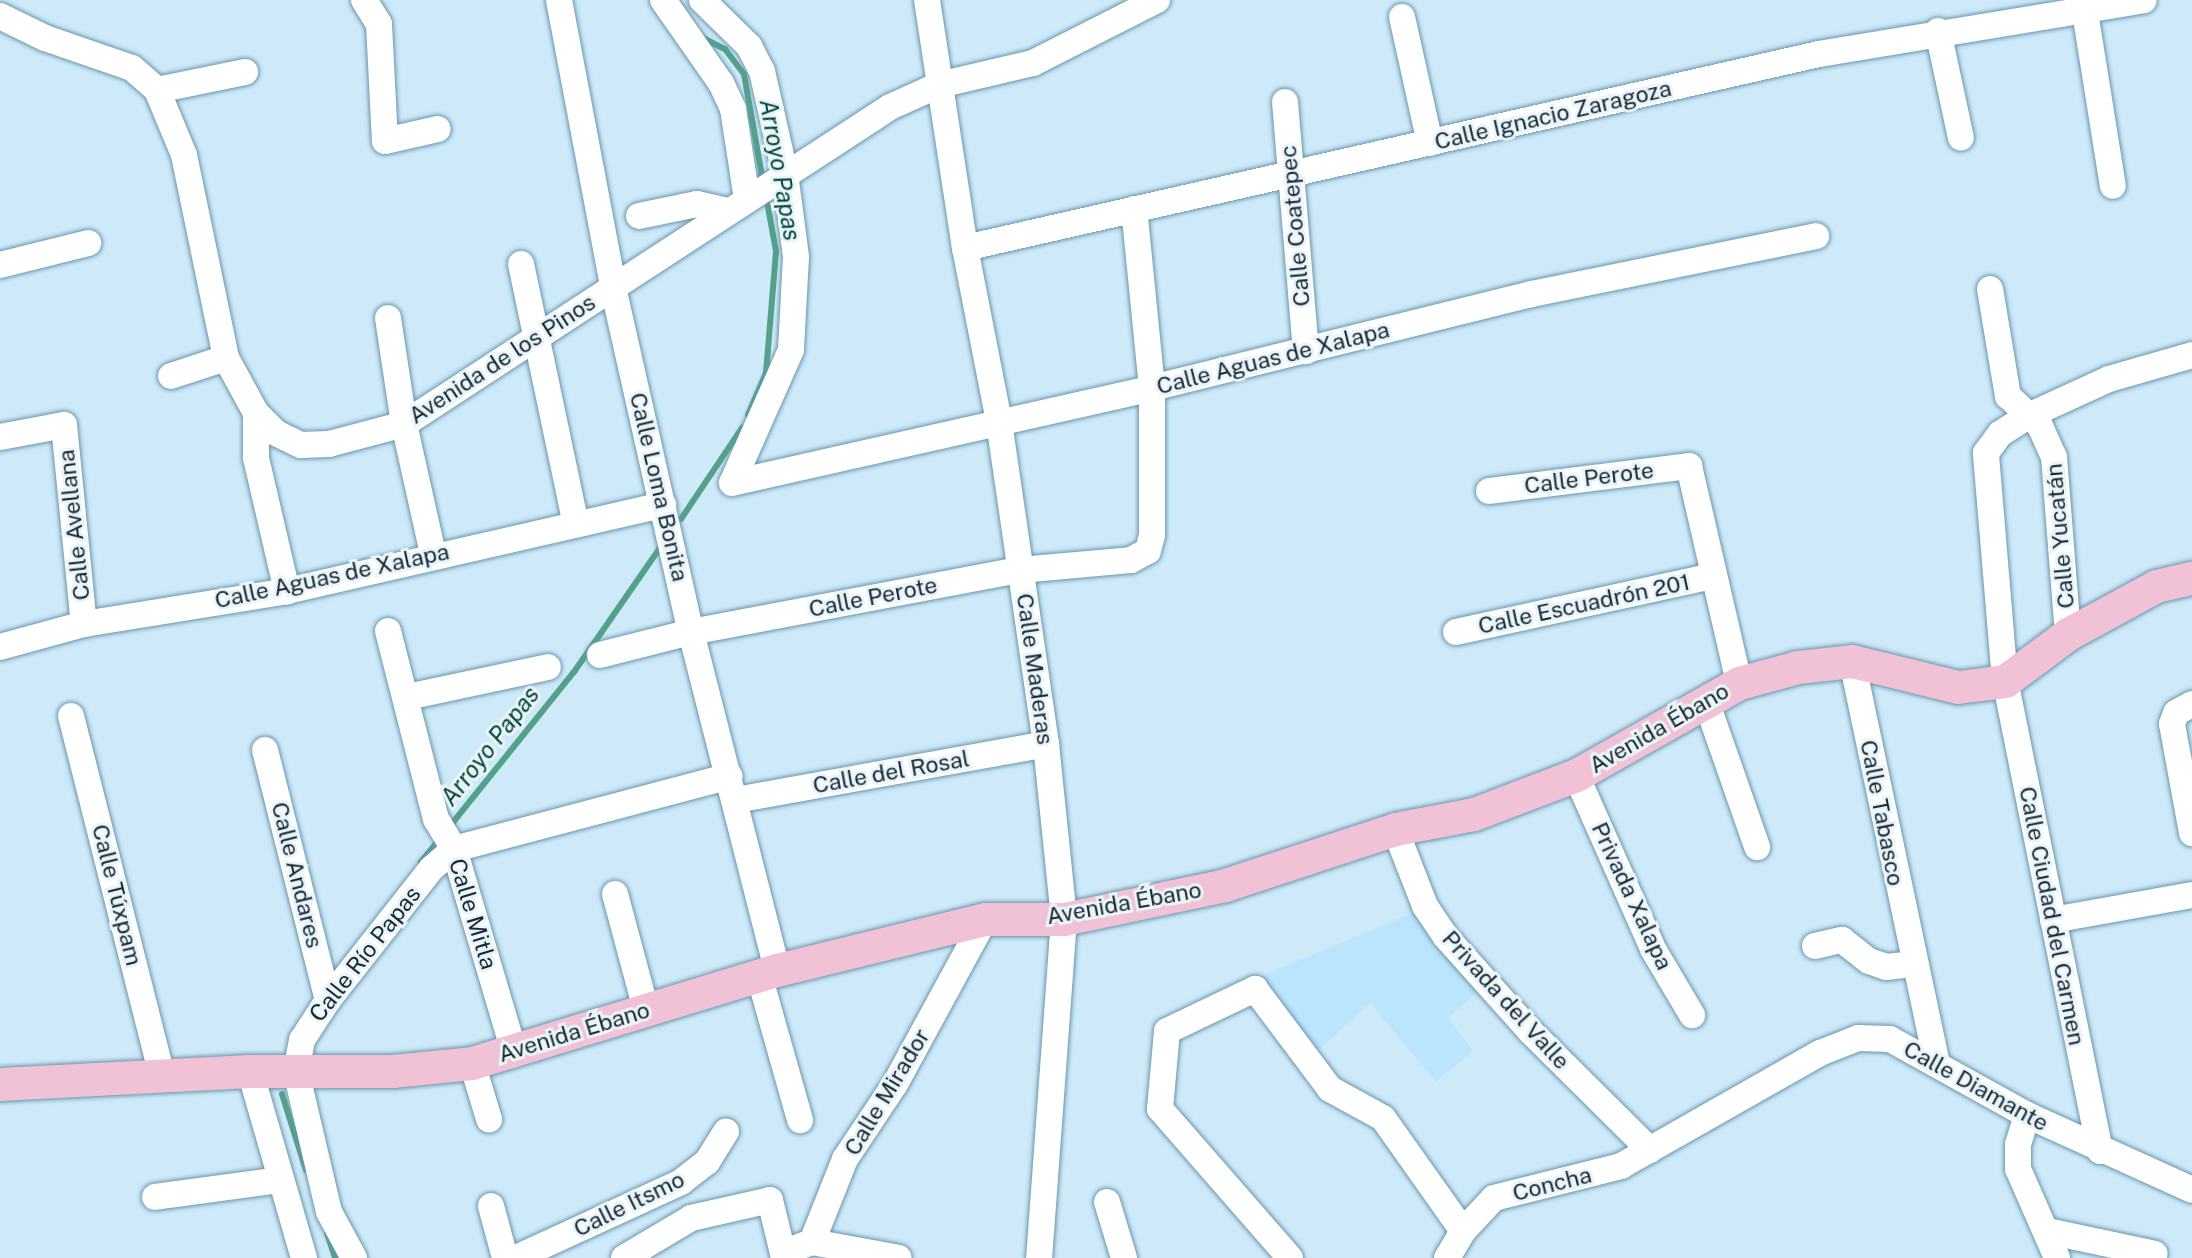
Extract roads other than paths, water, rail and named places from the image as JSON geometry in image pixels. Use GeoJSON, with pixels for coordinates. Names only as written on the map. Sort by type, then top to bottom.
{"type":"FeatureCollection","features":[{"type":"Feature","properties":{"kind":"main road","name":"Avenida Ébano"},"geometry":{"type":"LineString","coordinates":[[0,1084],[250,1071],[392,1072],[472,1063],[768,973],[985,919],[1064,919],[1225,885],[1395,829],[1474,814],[1576,775],[1739,683],[1798,667],[1852,661],[1958,687],[2005,681],[2068,634],[2156,586],[2192,578]]}},
{"type":"Feature","properties":{"kind":"street"},"geometry":{"type":"LineString","coordinates":[[364,0],[379,24],[385,141],[438,129]]}},
{"type":"Feature","properties":{"kind":"street","name":"Calle Loma Bonita"},"geometry":{"type":"LineString","coordinates":[[559,0],[613,287],[691,632],[733,788],[768,973],[800,1120]]}},
{"type":"Feature","properties":{"kind":"street"},"geometry":{"type":"LineString","coordinates":[[663,0],[722,83],[759,191]]}},
{"type":"Feature","properties":{"kind":"street"},"geometry":{"type":"LineString","coordinates":[[702,0],[749,46],[762,71],[759,191]]}},
{"type":"Feature","properties":{"kind":"street","name":"Calle Maderas"},"geometry":{"type":"LineString","coordinates":[[926,0],[965,248],[999,422],[1046,744],[1064,919],[1039,1258]]}},
{"type":"Feature","properties":{"kind":"street","name":"Avenida de los Pinos"},"geometry":{"type":"LineString","coordinates":[[0,16],[45,38],[132,68],[157,90],[184,155],[226,358],[256,413],[276,433],[301,445],[329,444],[404,424],[890,107],[939,85],[1033,63],[1110,11],[1157,0]]}},
{"type":"Feature","properties":{"kind":"street","name":"Calle Ignacio Zaragoza"},"geometry":{"type":"LineString","coordinates":[[965,248],[1819,54],[1938,31],[2013,25],[2144,0]]}},
{"type":"Feature","properties":{"kind":"street"},"geometry":{"type":"LineString","coordinates":[[2085,12],[2113,186]]}},
{"type":"Feature","properties":{"kind":"street"},"geometry":{"type":"LineString","coordinates":[[1402,17],[1430,143]]}},
{"type":"Feature","properties":{"kind":"street"},"geometry":{"type":"LineString","coordinates":[[1938,31],[1961,138]]}},
{"type":"Feature","properties":{"kind":"street"},"geometry":{"type":"LineString","coordinates":[[157,90],[245,72]]}},
{"type":"Feature","properties":{"kind":"street","name":"Calle Coatepec"},"geometry":{"type":"LineString","coordinates":[[1285,102],[1289,176],[1306,351]]}},
{"type":"Feature","properties":{"kind":"street"},"geometry":{"type":"LineString","coordinates":[[639,216],[759,191]]}},
{"type":"Feature","properties":{"kind":"street","name":"Calle Aguas de Xalapa"},"geometry":{"type":"LineString","coordinates":[[759,191],[796,257],[791,350],[732,483],[1152,388],[1532,294],[1816,236]]}},
{"type":"Feature","properties":{"kind":"street"},"geometry":{"type":"LineString","coordinates":[[1134,209],[1152,388]]}},
{"type":"Feature","properties":{"kind":"street"},"geometry":{"type":"LineString","coordinates":[[0,265],[88,243]]}},
{"type":"Feature","properties":{"kind":"street"},"geometry":{"type":"LineString","coordinates":[[521,264],[576,524]]}},
{"type":"Feature","properties":{"kind":"street","name":"Calle Yucatán"},"geometry":{"type":"LineString","coordinates":[[1990,289],[2008,396],[2049,439],[2054,457],[2068,634]]}},
{"type":"Feature","properties":{"kind":"street"},"geometry":{"type":"LineString","coordinates":[[388,318],[404,424],[433,554]]}},
{"type":"Feature","properties":{"kind":"street"},"geometry":{"type":"LineString","coordinates":[[2028,416],[2109,379],[2192,355]]}},
{"type":"Feature","properties":{"kind":"street"},"geometry":{"type":"LineString","coordinates":[[172,376],[226,358]]}},
{"type":"Feature","properties":{"kind":"street","name":"Calle Perote"},"geometry":{"type":"LineString","coordinates":[[600,655],[691,632],[1020,569],[1131,560],[1148,551],[1152,535],[1152,388]]}},
{"type":"Feature","properties":{"kind":"street"},"geometry":{"type":"LineString","coordinates":[[256,413],[257,458],[287,591]]}},
{"type":"Feature","properties":{"kind":"street","name":"Calle Ciudad del Carmen"},"geometry":{"type":"LineString","coordinates":[[2028,416],[2000,434],[1986,453],[2005,681],[2100,1151]]}},
{"type":"Feature","properties":{"kind":"street","name":"Calle Avellana"},"geometry":{"type":"LineString","coordinates":[[0,437],[64,425],[84,624]]}},
{"type":"Feature","properties":{"kind":"street","name":"Calle Perote"},"geometry":{"type":"LineString","coordinates":[[1489,491],[1689,466],[1712,576]]}},
{"type":"Feature","properties":{"kind":"street","name":"Calle Aguas de Xalapa"},"geometry":{"type":"LineString","coordinates":[[0,647],[84,624],[287,591],[433,554],[663,505]]}},
{"type":"Feature","properties":{"kind":"street"},"geometry":{"type":"LineString","coordinates":[[1712,576],[1739,683]]}},
{"type":"Feature","properties":{"kind":"street","name":"Calle Escuadrón 201"},"geometry":{"type":"LineString","coordinates":[[1456,632],[1712,576]]}},
{"type":"Feature","properties":{"kind":"street","name":"Calle Mitla"},"geometry":{"type":"LineString","coordinates":[[388,631],[447,839],[514,1052]]}},
{"type":"Feature","properties":{"kind":"street","name":"Calle Tabasco"},"geometry":{"type":"LineString","coordinates":[[1852,661],[1913,964],[1936,1061]]}},
{"type":"Feature","properties":{"kind":"street"},"geometry":{"type":"LineString","coordinates":[[407,697],[548,667]]}},
{"type":"Feature","properties":{"kind":"street"},"geometry":{"type":"LineString","coordinates":[[1706,701],[1757,847]]}},
{"type":"Feature","properties":{"kind":"street"},"geometry":{"type":"LineString","coordinates":[[2184,709],[2172,724],[2192,832]]}},
{"type":"Feature","properties":{"kind":"street","name":"Calle Túxpam"},"geometry":{"type":"LineString","coordinates":[[71,716],[162,1075]]}},
{"type":"Feature","properties":{"kind":"street","name":"Calle del Rosal"},"geometry":{"type":"LineString","coordinates":[[447,839],[733,788],[1046,744]]}},
{"type":"Feature","properties":{"kind":"street","name":"Calle Andares"},"geometry":{"type":"LineString","coordinates":[[265,750],[328,1000]]}},
{"type":"Feature","properties":{"kind":"street","name":"Privada Xalapa"},"geometry":{"type":"LineString","coordinates":[[1576,775],[1653,949],[1692,1014]]}},
{"type":"Feature","properties":{"kind":"street","name":"Privada del Valle"},"geometry":{"type":"LineString","coordinates":[[1395,829],[1425,906],[1446,937],[1530,1031],[1650,1150]]}},
{"type":"Feature","properties":{"kind":"street","name":"Calle Río Papas"},"geometry":{"type":"LineString","coordinates":[[296,1071],[302,1040],[328,1000],[431,869],[447,839]]}},
{"type":"Feature","properties":{"kind":"street"},"geometry":{"type":"LineString","coordinates":[[615,894],[646,1010]]}},
{"type":"Feature","properties":{"kind":"street"},"geometry":{"type":"LineString","coordinates":[[2053,920],[2192,895]]}},
{"type":"Feature","properties":{"kind":"street","name":"Calle Mirador"},"geometry":{"type":"LineString","coordinates":[[812,1242],[845,1159],[895,1084],[985,919]]}},
{"type":"Feature","properties":{"kind":"street"},"geometry":{"type":"LineString","coordinates":[[1815,946],[1842,940],[1869,961],[1886,967],[1913,964]]}},
{"type":"Feature","properties":{"kind":"street"},"geometry":{"type":"LineString","coordinates":[[1290,1258],[1160,1109],[1167,1031],[1255,989],[1330,1089],[1383,1118],[1463,1231]]}},
{"type":"Feature","properties":{"kind":"street","name":"Calle Diamante"},"geometry":{"type":"LineString","coordinates":[[1650,1150],[1819,1053],[1858,1038],[1890,1039],[1936,1061],[2027,1115],[2100,1151],[2192,1191]]}},
{"type":"Feature","properties":{"kind":"street"},"geometry":{"type":"LineString","coordinates":[[472,1063],[489,1119]]}},
{"type":"Feature","properties":{"kind":"street"},"geometry":{"type":"LineString","coordinates":[[250,1071],[304,1258]]}},
{"type":"Feature","properties":{"kind":"street"},"geometry":{"type":"LineString","coordinates":[[296,1071],[329,1212],[354,1258]]}},
{"type":"Feature","properties":{"kind":"street"},"geometry":{"type":"LineString","coordinates":[[2027,1115],[2018,1169],[2057,1258]]}},
{"type":"Feature","properties":{"kind":"street","name":"Calle Itsmo"},"geometry":{"type":"LineString","coordinates":[[516,1258],[681,1182],[707,1162],[726,1132]]}},
{"type":"Feature","properties":{"kind":"street","name":"Concha"},"geometry":{"type":"LineString","coordinates":[[1447,1258],[1463,1231],[1494,1198],[1620,1166],[1650,1150]]}},
{"type":"Feature","properties":{"kind":"street"},"geometry":{"type":"LineString","coordinates":[[155,1197],[281,1180]]}},
{"type":"Feature","properties":{"kind":"street"},"geometry":{"type":"LineString","coordinates":[[624,1258],[691,1217],[770,1200],[784,1255],[812,1242],[899,1258]]}},
{"type":"Feature","properties":{"kind":"street"},"geometry":{"type":"LineString","coordinates":[[1107,1202],[1124,1258]]}},
{"type":"Feature","properties":{"kind":"street"},"geometry":{"type":"LineString","coordinates":[[491,1206],[505,1258]]}},
{"type":"Feature","properties":{"kind":"street"},"geometry":{"type":"LineString","coordinates":[[2047,1231],[2155,1254]]}},
{"type":"Feature","properties":{"kind":"waterway","name":"Arroyo Papas"},"geometry":{"type":"LineString","coordinates":[[701,37],[725,49],[744,74],[763,182]]}},
{"type":"Feature","properties":{"kind":"waterway","name":"Arroyo Papas"},"geometry":{"type":"LineString","coordinates":[[748,415],[766,373],[776,251],[766,196]]}},
{"type":"Feature","properties":{"kind":"waterway","name":"Arroyo Papas"},"geometry":{"type":"LineString","coordinates":[[681,519],[742,428]]}},
{"type":"Feature","properties":{"kind":"waterway","name":"Arroyo Papas"},"geometry":{"type":"LineString","coordinates":[[450,826],[574,672],[662,545]]}},
{"type":"Feature","properties":{"kind":"waterway","name":"Arroyo Papas"},"geometry":{"type":"LineString","coordinates":[[421,862],[441,837]]}},
{"type":"Feature","properties":{"kind":"waterway","name":"Arroyo Papas"},"geometry":{"type":"LineString","coordinates":[[282,1094],[306,1170]]}},
{"type":"Feature","properties":{"kind":"waterway","name":"Arroyo Papas"},"geometry":{"type":"LineString","coordinates":[[327,1233],[335,1258]]}}]}
